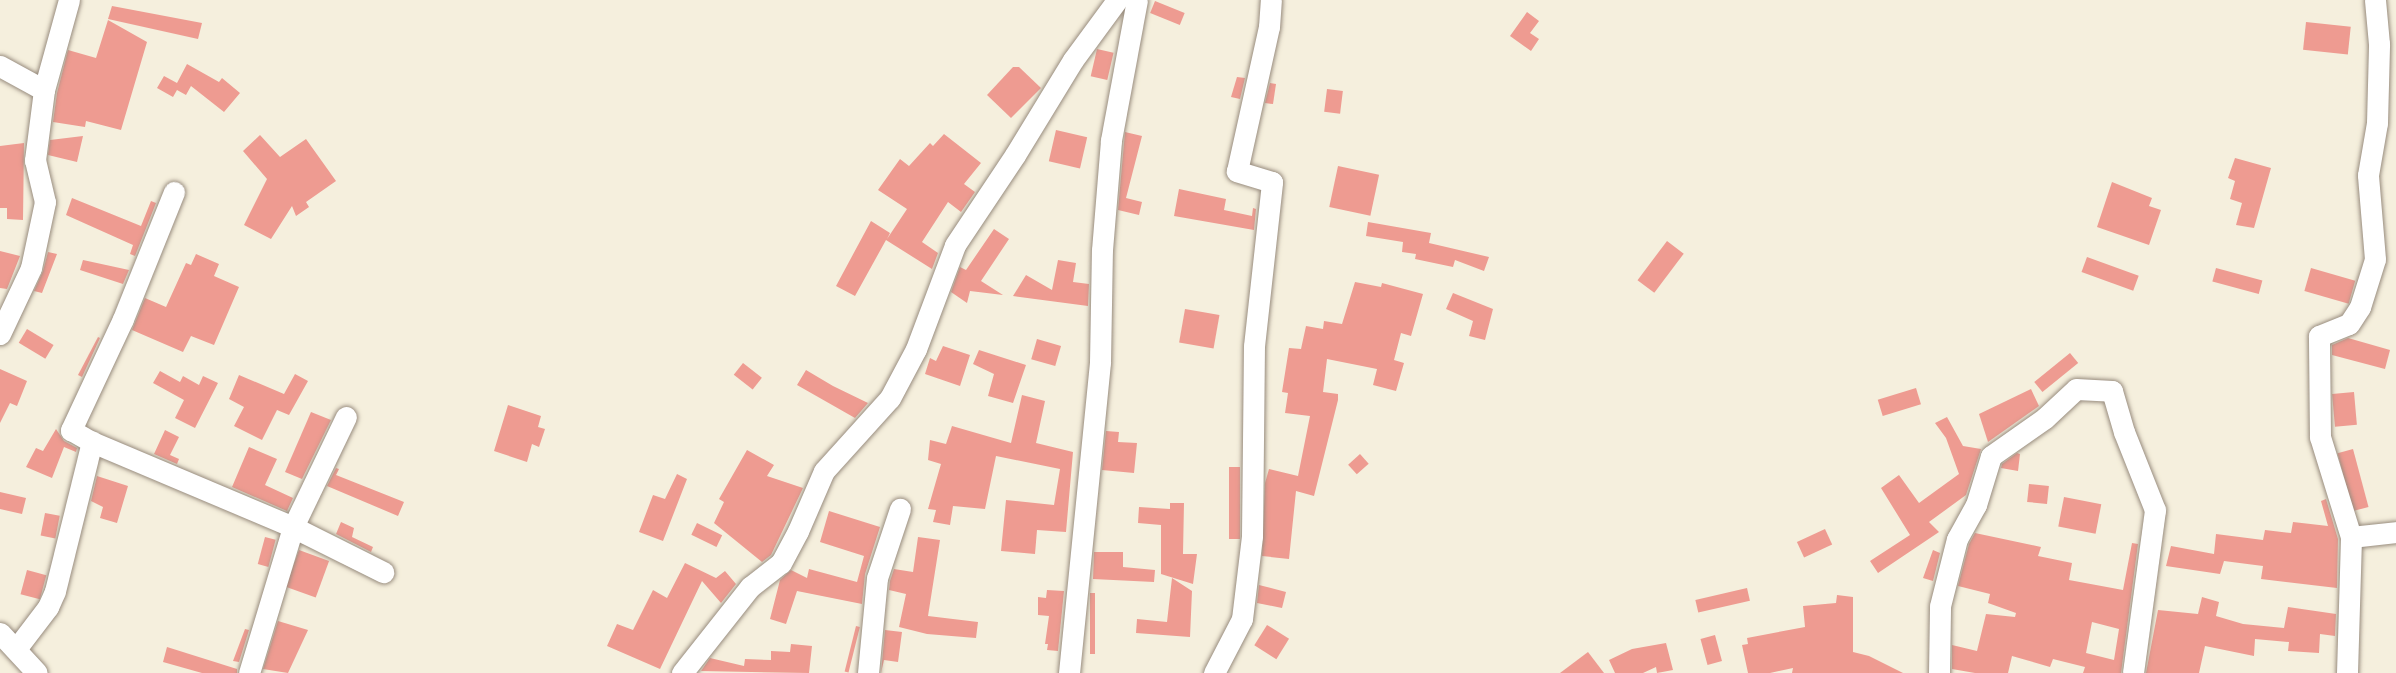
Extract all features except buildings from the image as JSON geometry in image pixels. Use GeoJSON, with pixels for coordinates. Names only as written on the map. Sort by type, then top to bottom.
{"type":"FeatureCollection","features":[{"type":"Feature","properties":{"kind":"street"},"geometry":{"type":"LineString","coordinates":[[0,334],[31,268],[45,202],[35,160],[44,90],[69,0]]}},
{"type":"Feature","properties":{"kind":"street"},"geometry":{"type":"LineString","coordinates":[[682,673],[750,587],[781,563],[798,531],[824,471],[890,398],[916,349],[955,245],[1015,155],[1073,60],[1117,0]]}},
{"type":"Feature","properties":{"kind":"street"},"geometry":{"type":"LineString","coordinates":[[1069,673],[1100,362],[1102,250],[1111,140],[1137,0]]}},
{"type":"Feature","properties":{"kind":"street"},"geometry":{"type":"LineString","coordinates":[[1214,673],[1242,619],[1252,536],[1254,346],[1272,182],[1237,171],[1269,27],[1271,0]]}},
{"type":"Feature","properties":{"kind":"street"},"geometry":{"type":"LineString","coordinates":[[2347,673],[2351,537],[2320,436],[2319,336],[2349,324],[2360,307],[2374,259],[2368,175],[2386,127],[2374,0]]}},
{"type":"Feature","properties":{"kind":"street"},"geometry":{"type":"LineString","coordinates":[[0,66],[44,90]]}},
{"type":"Feature","properties":{"kind":"street"},"geometry":{"type":"LineString","coordinates":[[174,192],[123,319],[71,430],[92,442],[293,526],[382,572]]}},
{"type":"Feature","properties":{"kind":"street"},"geometry":{"type":"LineString","coordinates":[[1939,673],[1940,606],[1957,539],[1976,505],[1991,456],[2045,418],[2076,389],[2112,391],[2124,432],[2155,510],[2133,673]]}},
{"type":"Feature","properties":{"kind":"street"},"geometry":{"type":"LineString","coordinates":[[249,673],[293,526],[346,417]]}},
{"type":"Feature","properties":{"kind":"street"},"geometry":{"type":"LineString","coordinates":[[16,649],[48,607],[55,591],[92,442]]}},
{"type":"Feature","properties":{"kind":"street"},"geometry":{"type":"LineString","coordinates":[[868,673],[877,578],[900,509]]}},
{"type":"Feature","properties":{"kind":"street"},"geometry":{"type":"LineString","coordinates":[[2351,537],[2394,526]]}},
{"type":"Feature","properties":{"kind":"street"},"geometry":{"type":"LineString","coordinates":[[0,633],[37,673]]}}]}
